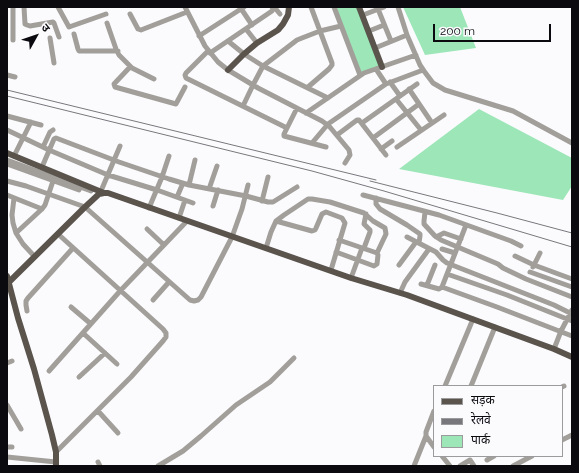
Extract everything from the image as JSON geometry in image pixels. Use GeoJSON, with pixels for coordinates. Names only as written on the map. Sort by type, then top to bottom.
{"type":"FeatureCollection","features":[{"type":"Feature","properties":{"kind":"main road"},"geometry":{"type":"LineString","coordinates":[[228,70],[257,43],[278,30],[288,15],[289,7]]}},
{"type":"Feature","properties":{"kind":"main road"},"geometry":{"type":"LineString","coordinates":[[359,7],[375,48],[379,68]]}},
{"type":"Feature","properties":{"kind":"main road"},"geometry":{"type":"LineString","coordinates":[[7,153],[99,192],[114,194],[351,278],[400,292],[554,348],[572,357]]}},
{"type":"Feature","properties":{"kind":"main road"},"geometry":{"type":"LineString","coordinates":[[56,464],[56,452],[52,435],[8,281],[35,257],[99,192]]}},
{"type":"Feature","properties":{"kind":"street"},"geometry":{"type":"LineString","coordinates":[[13,7],[14,40]]}},
{"type":"Feature","properties":{"kind":"street"},"geometry":{"type":"LineString","coordinates":[[24,7],[25,24],[30,26],[53,22],[59,37]]}},
{"type":"Feature","properties":{"kind":"street"},"geometry":{"type":"LineString","coordinates":[[58,7],[69,27],[106,14]]}},
{"type":"Feature","properties":{"kind":"street"},"geometry":{"type":"LineString","coordinates":[[308,87],[332,65],[312,7]]}},
{"type":"Feature","properties":{"kind":"street"},"geometry":{"type":"LineString","coordinates":[[334,7],[360,75]]}},
{"type":"Feature","properties":{"kind":"street"},"geometry":{"type":"LineString","coordinates":[[363,15],[384,7]]}},
{"type":"Feature","properties":{"kind":"street"},"geometry":{"type":"LineString","coordinates":[[398,7],[416,55],[423,70],[433,83],[445,90],[513,111],[572,143]]}},
{"type":"Feature","properties":{"kind":"street"},"geometry":{"type":"LineString","coordinates":[[199,36],[242,8],[252,25]]}},
{"type":"Feature","properties":{"kind":"street"},"geometry":{"type":"LineString","coordinates":[[280,14],[275,8],[273,8],[272,11],[252,25],[209,52],[186,73],[185,76],[287,128]]}},
{"type":"Feature","properties":{"kind":"street"},"geometry":{"type":"LineString","coordinates":[[130,14],[138,28],[141,30],[186,9],[199,36],[209,52],[218,62],[252,85],[328,124],[350,153],[345,163]]}},
{"type":"Feature","properties":{"kind":"street"},"geometry":{"type":"LineString","coordinates":[[378,10],[391,41]]}},
{"type":"Feature","properties":{"kind":"street"},"geometry":{"type":"LineString","coordinates":[[107,23],[119,55],[130,67],[154,80]]}},
{"type":"Feature","properties":{"kind":"street"},"geometry":{"type":"LineString","coordinates":[[369,31],[384,25]]}},
{"type":"Feature","properties":{"kind":"street"},"geometry":{"type":"LineString","coordinates":[[243,106],[252,85],[263,66],[297,40],[320,31],[341,26]]}},
{"type":"Feature","properties":{"kind":"street"},"geometry":{"type":"LineString","coordinates":[[246,29],[257,43]]}},
{"type":"Feature","properties":{"kind":"street"},"geometry":{"type":"LineString","coordinates":[[74,34],[79,51],[118,52]]}},
{"type":"Feature","properties":{"kind":"street"},"geometry":{"type":"LineString","coordinates":[[375,48],[407,34]]}},
{"type":"Feature","properties":{"kind":"street"},"geometry":{"type":"LineString","coordinates":[[50,38],[54,63]]}},
{"type":"Feature","properties":{"kind":"street"},"geometry":{"type":"LineString","coordinates":[[228,41],[244,54],[263,66],[328,98]]}},
{"type":"Feature","properties":{"kind":"street"},"geometry":{"type":"LineString","coordinates":[[306,113],[360,75],[416,55]]}},
{"type":"Feature","properties":{"kind":"street"},"geometry":{"type":"LineString","coordinates":[[130,67],[114,84],[115,87],[176,104],[185,87]]}},
{"type":"Feature","properties":{"kind":"street"},"geometry":{"type":"LineString","coordinates":[[379,68],[407,113],[421,130]]}},
{"type":"Feature","properties":{"kind":"street"},"geometry":{"type":"LineString","coordinates":[[312,143],[328,124],[388,83],[423,70]]}},
{"type":"Feature","properties":{"kind":"street"},"geometry":{"type":"LineString","coordinates":[[7,75],[15,77]]}},
{"type":"Feature","properties":{"kind":"street"},"geometry":{"type":"LineString","coordinates":[[362,123],[417,84]]}},
{"type":"Feature","properties":{"kind":"street"},"geometry":{"type":"LineString","coordinates":[[409,89],[432,123]]}},
{"type":"Feature","properties":{"kind":"street"},"geometry":{"type":"LineString","coordinates":[[373,138],[419,104]]}},
{"type":"Feature","properties":{"kind":"street"},"geometry":{"type":"LineString","coordinates":[[297,108],[284,136],[326,147]]}},
{"type":"Feature","properties":{"kind":"street"},"geometry":{"type":"LineString","coordinates":[[397,147],[444,115]]}},
{"type":"Feature","properties":{"kind":"street"},"geometry":{"type":"LineString","coordinates":[[7,116],[41,124]]}},
{"type":"Feature","properties":{"kind":"street"},"geometry":{"type":"LineString","coordinates":[[337,135],[359,120],[386,155]]}},
{"type":"Feature","properties":{"kind":"street"},"geometry":{"type":"LineString","coordinates":[[14,156],[31,122]]}},
{"type":"Feature","properties":{"kind":"street"},"geometry":{"type":"LineString","coordinates":[[7,130],[49,150],[108,174],[192,202]]}},
{"type":"Feature","properties":{"kind":"street"},"geometry":{"type":"LineString","coordinates":[[43,147],[52,130]]}},
{"type":"Feature","properties":{"kind":"street"},"geometry":{"type":"LineString","coordinates":[[42,167],[54,139],[56,138],[162,177],[186,184],[246,196],[271,203],[297,187]]}},
{"type":"Feature","properties":{"kind":"street"},"geometry":{"type":"LineString","coordinates":[[381,149],[392,141]]}},
{"type":"Feature","properties":{"kind":"street"},"geometry":{"type":"LineString","coordinates":[[7,160],[99,192],[120,146]]}},
{"type":"Feature","properties":{"kind":"street"},"geometry":{"type":"LineString","coordinates":[[150,208],[169,156]]}},
{"type":"Feature","properties":{"kind":"street"},"geometry":{"type":"LineString","coordinates":[[177,197],[186,184],[195,160]]}},
{"type":"Feature","properties":{"kind":"street"},"geometry":{"type":"LineString","coordinates":[[7,164],[79,190]]}},
{"type":"Feature","properties":{"kind":"street"},"geometry":{"type":"LineString","coordinates":[[209,189],[217,166]]}},
{"type":"Feature","properties":{"kind":"street"},"geometry":{"type":"LineString","coordinates":[[262,201],[268,177]]}},
{"type":"Feature","properties":{"kind":"street"},"geometry":{"type":"LineString","coordinates":[[7,181],[85,207],[169,282],[190,300],[194,301],[201,297],[232,237],[248,186]]}},
{"type":"Feature","properties":{"kind":"street"},"geometry":{"type":"LineString","coordinates":[[16,233],[45,205],[53,181]]}},
{"type":"Feature","properties":{"kind":"street"},"geometry":{"type":"LineString","coordinates":[[213,206],[218,190]]}},
{"type":"Feature","properties":{"kind":"street"},"geometry":{"type":"LineString","coordinates":[[7,195],[42,209]]}},
{"type":"Feature","properties":{"kind":"street"},"geometry":{"type":"LineString","coordinates":[[363,195],[466,225],[521,246]]}},
{"type":"Feature","properties":{"kind":"street"},"geometry":{"type":"LineString","coordinates":[[14,198],[12,223],[23,244],[35,257]]}},
{"type":"Feature","properties":{"kind":"street"},"geometry":{"type":"LineString","coordinates":[[376,198],[376,204],[380,209],[420,234],[417,242],[399,265]]}},
{"type":"Feature","properties":{"kind":"street"},"geometry":{"type":"LineString","coordinates":[[266,248],[276,221],[308,199],[330,202],[366,214],[386,230],[386,234],[377,253],[376,265],[336,252]]}},
{"type":"Feature","properties":{"kind":"street"},"geometry":{"type":"LineString","coordinates":[[179,218],[185,200]]}},
{"type":"Feature","properties":{"kind":"street"},"geometry":{"type":"LineString","coordinates":[[276,221],[312,231],[316,228],[322,214],[326,212],[342,218],[344,223],[331,270]]}},
{"type":"Feature","properties":{"kind":"street"},"geometry":{"type":"LineString","coordinates":[[425,212],[424,224],[436,237],[498,264],[526,279],[572,296]]}},
{"type":"Feature","properties":{"kind":"street"},"geometry":{"type":"LineString","coordinates":[[351,278],[370,232],[364,224],[366,214]]}},
{"type":"Feature","properties":{"kind":"street"},"geometry":{"type":"LineString","coordinates":[[49,371],[121,290],[187,221]]}},
{"type":"Feature","properties":{"kind":"street"},"geometry":{"type":"LineString","coordinates":[[442,287],[466,225]]}},
{"type":"Feature","properties":{"kind":"street"},"geometry":{"type":"LineString","coordinates":[[147,229],[164,245]]}},
{"type":"Feature","properties":{"kind":"street"},"geometry":{"type":"LineString","coordinates":[[436,237],[444,233],[461,239]]}},
{"type":"Feature","properties":{"kind":"street"},"geometry":{"type":"LineString","coordinates":[[56,452],[131,377],[166,337],[166,333],[163,329],[58,234]]}},
{"type":"Feature","properties":{"kind":"street"},"geometry":{"type":"LineString","coordinates":[[407,237],[436,252],[443,260],[450,264],[571,312],[569,320],[561,331],[554,348]]}},
{"type":"Feature","properties":{"kind":"street"},"geometry":{"type":"LineString","coordinates":[[340,240],[377,253]]}},
{"type":"Feature","properties":{"kind":"street"},"geometry":{"type":"LineString","coordinates":[[28,311],[26,301],[28,298],[73,248]]}},
{"type":"Feature","properties":{"kind":"street"},"geometry":{"type":"LineString","coordinates":[[400,292],[405,282],[429,249]]}},
{"type":"Feature","properties":{"kind":"street"},"geometry":{"type":"LineString","coordinates":[[442,249],[455,253]]}},
{"type":"Feature","properties":{"kind":"street"},"geometry":{"type":"LineString","coordinates":[[526,279],[540,253]]}},
{"type":"Feature","properties":{"kind":"street"},"geometry":{"type":"LineString","coordinates":[[515,256],[534,265],[572,279]]}},
{"type":"Feature","properties":{"kind":"street"},"geometry":{"type":"LineString","coordinates":[[427,285],[435,265]]}},
{"type":"Feature","properties":{"kind":"street"},"geometry":{"type":"LineString","coordinates":[[530,272],[572,287]]}},
{"type":"Feature","properties":{"kind":"street"},"geometry":{"type":"LineString","coordinates":[[447,274],[507,295],[569,320]]}},
{"type":"Feature","properties":{"kind":"street"},"geometry":{"type":"LineString","coordinates":[[152,300],[169,282]]}},
{"type":"Feature","properties":{"kind":"street"},"geometry":{"type":"LineString","coordinates":[[421,284],[439,289],[442,287],[497,306],[572,336]]}},
{"type":"Feature","properties":{"kind":"street"},"geometry":{"type":"LineString","coordinates":[[71,307],[90,324]]}},
{"type":"Feature","properties":{"kind":"street"},"geometry":{"type":"LineString","coordinates":[[445,385],[473,319]]}},
{"type":"Feature","properties":{"kind":"street"},"geometry":{"type":"LineString","coordinates":[[471,385],[495,327]]}},
{"type":"Feature","properties":{"kind":"street"},"geometry":{"type":"LineString","coordinates":[[83,333],[117,364]]}},
{"type":"Feature","properties":{"kind":"street"},"geometry":{"type":"LineString","coordinates":[[79,377],[105,353]]}},
{"type":"Feature","properties":{"kind":"street"},"geometry":{"type":"LineString","coordinates":[[158,466],[183,451],[236,405],[270,382],[294,358]]}},
{"type":"Feature","properties":{"kind":"street"},"geometry":{"type":"LineString","coordinates":[[7,405],[21,429]]}},
{"type":"Feature","properties":{"kind":"street"},"geometry":{"type":"LineString","coordinates":[[98,411],[118,433]]}},
{"type":"Feature","properties":{"kind":"street"},"geometry":{"type":"LineString","coordinates":[[414,466],[433,413]]}},
{"type":"Feature","properties":{"kind":"street"},"geometry":{"type":"LineString","coordinates":[[563,440],[572,435]]}},
{"type":"Feature","properties":{"kind":"street"},"geometry":{"type":"LineString","coordinates":[[426,436],[433,446]]}},
{"type":"Feature","properties":{"kind":"street"},"geometry":{"type":"LineString","coordinates":[[7,457],[56,464]]}},
{"type":"Feature","properties":{"kind":"street"},"geometry":{"type":"LineString","coordinates":[[487,460],[492,457]]}},
{"type":"Feature","properties":{"kind":"street"},"geometry":{"type":"LineString","coordinates":[[513,466],[530,457]]}},
{"type":"Feature","properties":{"kind":"street"},"geometry":{"type":"LineString","coordinates":[[443,458],[450,466]]}},
{"type":"Feature","properties":{"kind":"street"},"geometry":{"type":"LineString","coordinates":[[460,466],[470,460],[474,466]]}},
{"type":"Feature","properties":{"kind":"green space"},"geometry":{"type":"Polygon","coordinates":[[[334,7],[359,7],[382,67],[360,75],[334,7]]]}},
{"type":"Feature","properties":{"kind":"green space"},"geometry":{"type":"Polygon","coordinates":[[[403,7],[460,7],[476,48],[425,55],[403,7]]]}},
{"type":"Feature","properties":{"kind":"green space"},"geometry":{"type":"Polygon","coordinates":[[[479,109],[572,158],[572,186],[563,200],[399,169],[479,109]]]}},
{"type":"Feature","properties":{"kind":"railway"},"geometry":{"type":"LineString","coordinates":[[7,90],[376,180]]}},
{"type":"Feature","properties":{"kind":"railway"},"geometry":{"type":"LineString","coordinates":[[7,96],[312,171],[572,247]]}},
{"type":"Feature","properties":{"kind":"railway"},"geometry":{"type":"LineString","coordinates":[[370,181],[572,233]]}}]}
